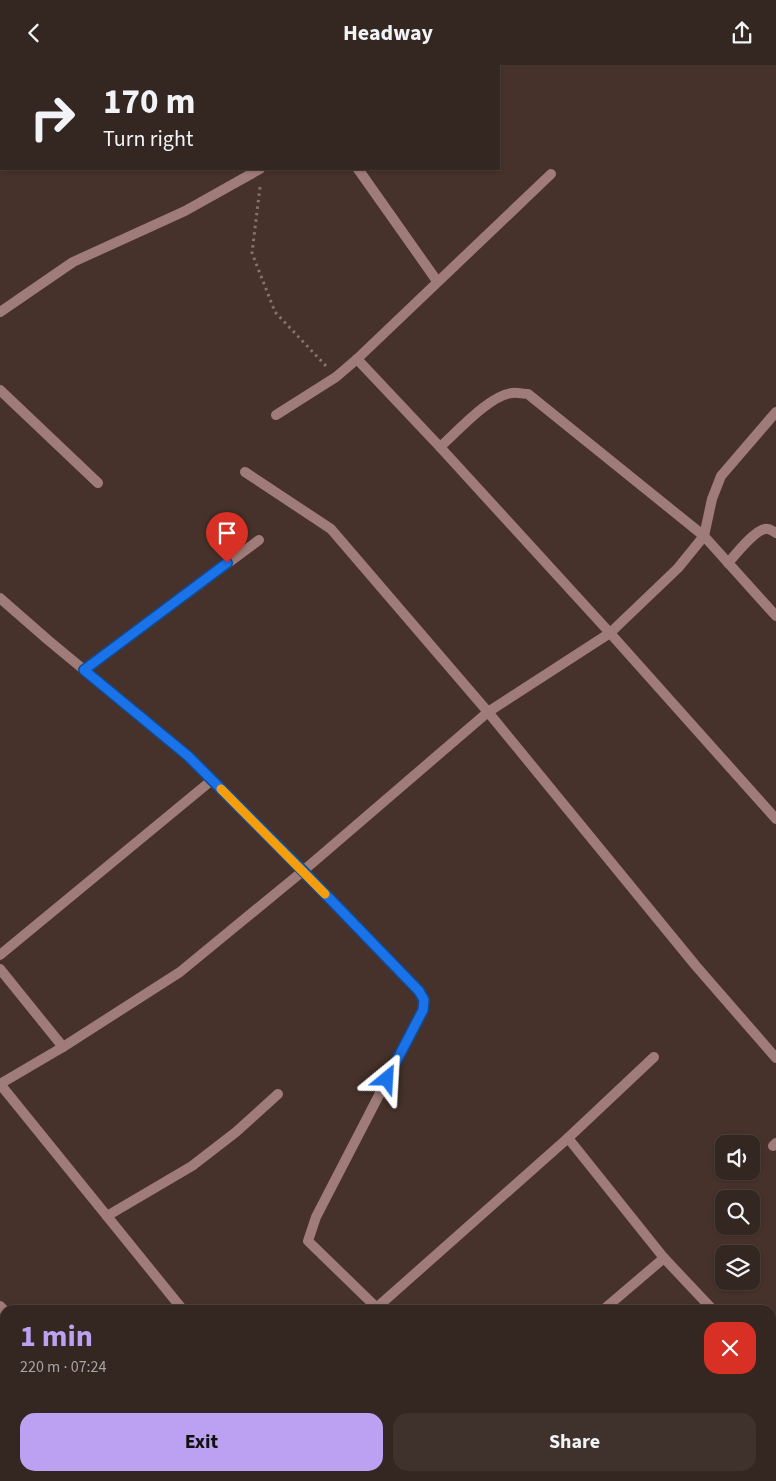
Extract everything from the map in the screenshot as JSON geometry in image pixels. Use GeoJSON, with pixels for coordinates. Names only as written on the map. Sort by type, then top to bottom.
{"type":"FeatureCollection","features":[{"type":"Feature","properties":{"kind":"street"},"geometry":{"type":"LineString","coordinates":[[359,170],[436,281]]}},
{"type":"Feature","properties":{"kind":"street"},"geometry":{"type":"LineString","coordinates":[[0,312],[73,261],[184,211],[260,173]]}},
{"type":"Feature","properties":{"kind":"street"},"geometry":{"type":"LineString","coordinates":[[276,415],[336,377],[357,359],[436,281],[551,173]]}},
{"type":"Feature","properties":{"kind":"street"},"geometry":{"type":"LineString","coordinates":[[357,359],[610,633],[776,819]]}},
{"type":"Feature","properties":{"kind":"street"},"geometry":{"type":"LineString","coordinates":[[0,390],[98,483]]}},
{"type":"Feature","properties":{"kind":"street"},"geometry":{"type":"LineString","coordinates":[[440,447],[476,413],[492,402],[511,393],[528,394],[704,536],[776,616]]}},
{"type":"Feature","properties":{"kind":"street"},"geometry":{"type":"LineString","coordinates":[[178,1305],[0,1084],[63,1047],[180,972],[303,871],[488,712],[610,633],[678,568],[704,536],[712,499],[721,476],[776,411]]}},
{"type":"Feature","properties":{"kind":"street"},"geometry":{"type":"LineString","coordinates":[[245,471],[332,529],[488,712],[696,966],[776,1058]]}},
{"type":"Feature","properties":{"kind":"street"},"geometry":{"type":"LineString","coordinates":[[728,563],[756,533],[763,529],[770,529],[776,533]]}},
{"type":"Feature","properties":{"kind":"street"},"geometry":{"type":"LineString","coordinates":[[84,670],[259,540]]}},
{"type":"Feature","properties":{"kind":"street"},"geometry":{"type":"LineString","coordinates":[[0,598],[48,641],[188,756],[303,871],[419,991],[424,1000],[423,1010],[316,1217],[308,1241],[378,1305]]}},
{"type":"Feature","properties":{"kind":"street"},"geometry":{"type":"LineString","coordinates":[[0,955],[212,780]]}},
{"type":"Feature","properties":{"kind":"street"},"geometry":{"type":"LineString","coordinates":[[0,969],[63,1047]]}},
{"type":"Feature","properties":{"kind":"street"},"geometry":{"type":"LineString","coordinates":[[384,1305],[654,1057]]}},
{"type":"Feature","properties":{"kind":"street"},"geometry":{"type":"LineString","coordinates":[[106,1215],[192,1165],[236,1132],[278,1094]]}},
{"type":"Feature","properties":{"kind":"street"},"geometry":{"type":"LineString","coordinates":[[568,1138],[664,1258],[708,1305]]}},
{"type":"Feature","properties":{"kind":"street"},"geometry":{"type":"LineString","coordinates":[[609,1305],[664,1258]]}},
{"type":"Feature","properties":{"kind":"path"},"geometry":{"type":"LineString","coordinates":[[260,173],[252,253],[275,312],[336,377]]}},
{"type":"Feature","properties":{"kind":"slow traffic"},"geometry":{"type":"LineString","coordinates":[[221,789],[325,894]]}},
{"type":"Feature","properties":{"kind":"route"},"geometry":{"type":"LineString","coordinates":[[227,563],[84,670],[188,756],[419,991],[424,1000],[423,1010],[387,1079]]}}]}
